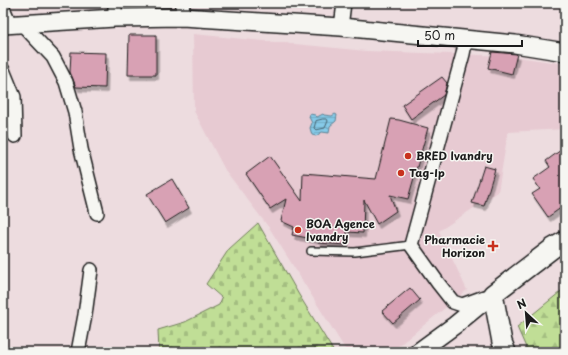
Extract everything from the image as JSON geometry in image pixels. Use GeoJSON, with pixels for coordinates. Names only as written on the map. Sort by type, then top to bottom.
{"type":"FeatureCollection","features":[{"type":"Feature","properties":{"kind":"main road"},"geometry":{"type":"LineString","coordinates":[[506,352],[502,342],[493,294],[553,248],[565,241]]}},
{"type":"Feature","properties":{"kind":"street"},"geometry":{"type":"LineString","coordinates":[[341,27],[344,3]]}},
{"type":"Feature","properties":{"kind":"street"},"geometry":{"type":"LineString","coordinates":[[3,8],[11,24],[53,57],[66,82],[75,112],[81,148],[97,213]]}},
{"type":"Feature","properties":{"kind":"street"},"geometry":{"type":"LineString","coordinates":[[11,24],[115,11],[182,10],[515,44],[565,52]]}},
{"type":"Feature","properties":{"kind":"street"},"geometry":{"type":"LineString","coordinates":[[466,39],[411,245],[438,284],[453,302],[462,305],[493,294]]}},
{"type":"Feature","properties":{"kind":"street"},"geometry":{"type":"LineString","coordinates":[[3,70],[14,96],[15,136]]}},
{"type":"Feature","properties":{"kind":"street"},"geometry":{"type":"LineString","coordinates":[[78,352],[86,315],[91,270]]}},
{"type":"Feature","properties":{"kind":"street"},"geometry":{"type":"LineString","coordinates":[[418,352],[455,325],[493,294]]}},
{"type":"Feature","properties":{"kind":"lane"},"geometry":{"type":"LineString","coordinates":[[311,251],[355,252],[411,245]]}},
{"type":"Feature","properties":{"kind":"shaded area"},"geometry":{"type":"Polygon","coordinates":[[[193,34],[366,51],[510,56],[565,64],[565,129],[508,132],[498,192],[439,231],[467,290],[391,352],[347,352],[270,229],[225,170],[194,111],[193,34]]]}},
{"type":"Feature","properties":{"kind":"green space"},"geometry":{"type":"Polygon","coordinates":[[[258,223],[299,295],[334,352],[159,352],[158,330],[185,322],[219,305],[222,298],[206,284],[229,249],[258,223]]]}},
{"type":"Feature","properties":{"kind":"green space"},"geometry":{"type":"Polygon","coordinates":[[[565,288],[565,352],[528,352],[517,327],[565,288]]]}},
{"type":"Feature","properties":{"kind":"water"},"geometry":{"type":"Polygon","coordinates":[[[310,114],[317,117],[323,114],[332,116],[335,114],[337,115],[336,121],[330,126],[329,133],[322,132],[316,136],[312,135],[310,128],[312,123],[309,117],[310,114]]]}},
{"type":"Feature","properties":{"kind":"building"},"geometry":{"type":"Polygon","coordinates":[[[129,35],[156,35],[156,75],[128,75],[129,35]]]}},
{"type":"Feature","properties":{"kind":"building"},"geometry":{"type":"Polygon","coordinates":[[[71,52],[106,53],[105,88],[76,87],[70,72],[71,52]]]}},
{"type":"Feature","properties":{"kind":"building"},"geometry":{"type":"Polygon","coordinates":[[[492,52],[517,54],[512,74],[488,68],[492,52]]]}},
{"type":"Feature","properties":{"kind":"building"},"geometry":{"type":"Polygon","coordinates":[[[442,77],[447,83],[444,95],[411,119],[402,105],[442,77]]]}},
{"type":"Feature","properties":{"kind":"building"},"geometry":{"type":"Polygon","coordinates":[[[391,119],[428,128],[408,199],[390,195],[396,211],[377,224],[364,200],[363,233],[347,232],[346,245],[318,243],[318,240],[292,235],[294,227],[281,221],[286,199],[270,209],[246,174],[270,156],[302,201],[303,173],[376,179],[391,119]]]}},
{"type":"Feature","properties":{"kind":"building"},"geometry":{"type":"Polygon","coordinates":[[[565,147],[565,205],[548,217],[532,194],[540,189],[533,179],[550,167],[546,161],[565,147]]]}},
{"type":"Feature","properties":{"kind":"building"},"geometry":{"type":"Polygon","coordinates":[[[484,166],[495,169],[484,206],[472,203],[484,166]]]}},
{"type":"Feature","properties":{"kind":"building"},"geometry":{"type":"Polygon","coordinates":[[[172,179],[189,208],[165,223],[147,194],[172,179]]]}},
{"type":"Feature","properties":{"kind":"building"},"geometry":{"type":"Polygon","coordinates":[[[410,288],[420,300],[393,323],[382,311],[410,288]]]}},
{"type":"Feature","properties":{"kind":"place","name":"BRED Ivandry"},"geometry":{"type":"Point","coordinates":[408,156]}},
{"type":"Feature","properties":{"kind":"place","name":"Tag-Ip"},"geometry":{"type":"Point","coordinates":[401,173]}},
{"type":"Feature","properties":{"kind":"place","name":"BOA Agence Ivandry"},"geometry":{"type":"Point","coordinates":[298,230]}},
{"type":"Feature","properties":{"kind":"place","name":"Pharmacie Horizon"},"geometry":{"type":"Point","coordinates":[493,246]}}]}
